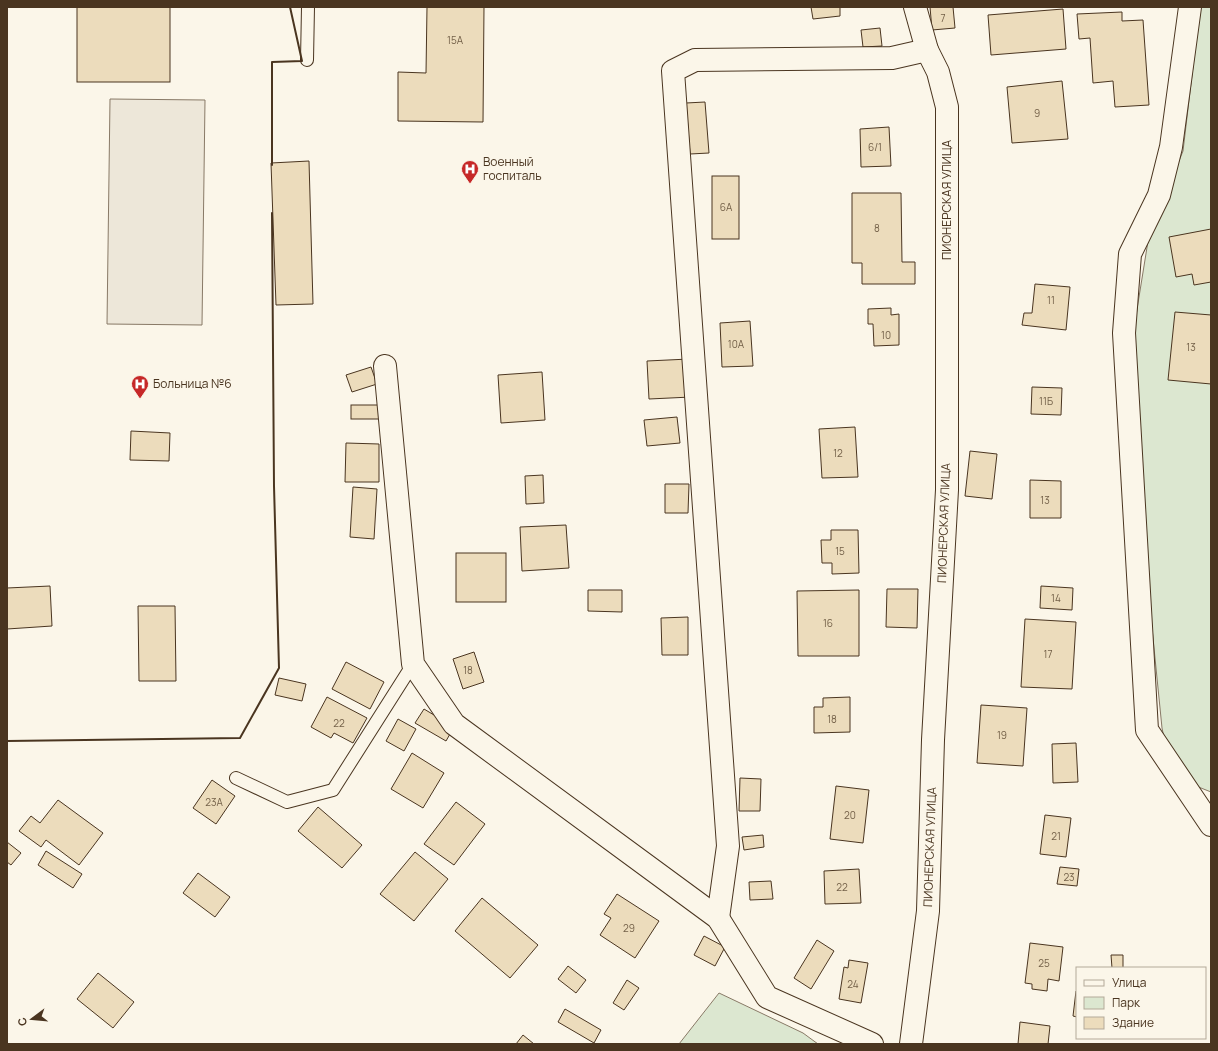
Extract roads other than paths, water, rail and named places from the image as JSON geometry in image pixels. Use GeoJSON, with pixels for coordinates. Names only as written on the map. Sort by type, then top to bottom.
{"type":"FeatureCollection","features":[{"type":"Feature","properties":{"kind":"street","name":"ПИОНЕРСКАЯ УЛИЦА"},"geometry":{"type":"LineString","coordinates":[[911,1044],[928,911],[933,740],[947,490],[947,107],[938,72],[927,50],[915,7]]}},
{"type":"Feature","properties":{"kind":"street"},"geometry":{"type":"LineString","coordinates":[[1190,7],[1171,147],[1159,195],[1130,254],[1124,333],[1147,730],[1211,825]]}},
{"type":"Feature","properties":{"kind":"street"},"geometry":{"type":"LineString","coordinates":[[718,918],[728,846],[673,71],[695,60],[892,58],[927,50]]}},
{"type":"Feature","properties":{"kind":"street"},"geometry":{"type":"LineString","coordinates":[[385,366],[413,664],[454,724],[718,918],[767,998],[872,1044]]}},
{"type":"Feature","properties":{"kind":"lane"},"geometry":{"type":"LineString","coordinates":[[307,60],[308,7]]}},
{"type":"Feature","properties":{"kind":"lane"},"geometry":{"type":"LineString","coordinates":[[236,778],[287,802],[333,790],[413,664]]}},
{"type":"Feature","properties":{"kind":"place","name":"Военный госпиталь"},"geometry":{"type":"Point","coordinates":[470,184]}},
{"type":"Feature","properties":{"kind":"place","name":"Больница №6"},"geometry":{"type":"Point","coordinates":[140,399]}}]}
